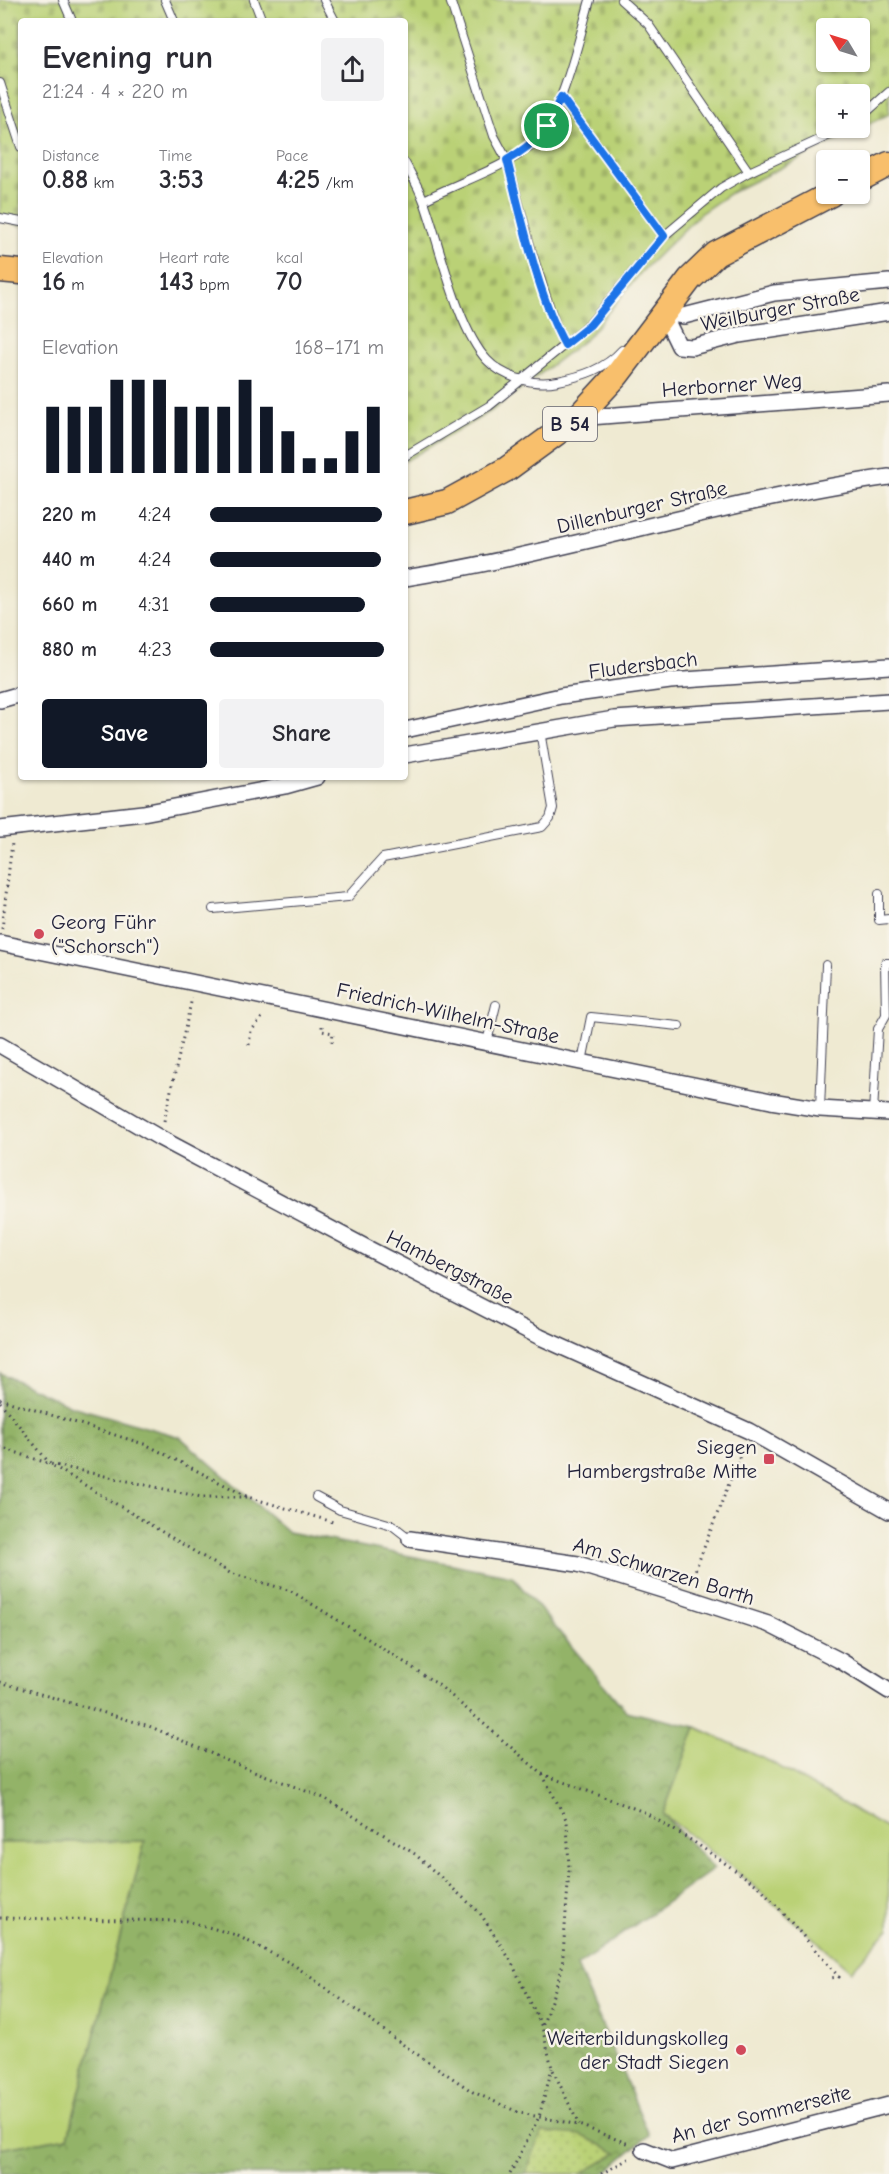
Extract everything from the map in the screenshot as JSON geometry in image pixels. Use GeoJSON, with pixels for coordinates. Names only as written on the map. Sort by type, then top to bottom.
{"type":"FeatureCollection","features":[{"type":"Feature","properties":{"kind":"main road"},"geometry":{"type":"LineString","coordinates":[[870,174],[889,164]]}},
{"type":"Feature","properties":{"kind":"main road","name":"B 54"},"geometry":{"type":"LineString","coordinates":[[408,511],[447,502],[507,469],[577,418],[633,353],[690,279],[716,254],[816,202]]}},
{"type":"Feature","properties":{"kind":"main road"},"geometry":{"type":"LineString","coordinates":[[0,270],[18,272]]}},
{"type":"Feature","properties":{"kind":"street"},"geometry":{"type":"LineString","coordinates":[[663,313],[684,316],[774,293],[889,282]]}},
{"type":"Feature","properties":{"kind":"street","name":"Weilburger Straße"},"geometry":{"type":"LineString","coordinates":[[663,313],[679,346],[692,347],[739,335],[889,312]]}},
{"type":"Feature","properties":{"kind":"street","name":"Herborner Weg"},"geometry":{"type":"LineString","coordinates":[[577,418],[889,394]]}},
{"type":"Feature","properties":{"kind":"street","name":"Dillenburger Straße"},"geometry":{"type":"LineString","coordinates":[[408,578],[488,565],[744,504],[889,477]]}},
{"type":"Feature","properties":{"kind":"street","name":"Fludersbach"},"geometry":{"type":"LineString","coordinates":[[408,729],[561,696],[670,681],[889,666]]}},
{"type":"Feature","properties":{"kind":"street"},"geometry":{"type":"LineString","coordinates":[[0,700],[18,695]]}},
{"type":"Feature","properties":{"kind":"street"},"geometry":{"type":"LineString","coordinates":[[408,754],[614,720],[889,701]]}},
{"type":"Feature","properties":{"kind":"street"},"geometry":{"type":"LineString","coordinates":[[7,829],[143,813],[306,780]]}},
{"type":"Feature","properties":{"kind":"street","name":"Friedrich-Wilhelm-Straße"},"geometry":{"type":"LineString","coordinates":[[1,938],[195,982],[820,1109],[889,1113]]}},
{"type":"Feature","properties":{"kind":"street","name":"Hambergstraße"},"geometry":{"type":"LineString","coordinates":[[0,1045],[160,1138],[540,1337],[749,1431],[889,1511]]}},
{"type":"Feature","properties":{"kind":"street","name":"Am Schwarzen Barth"},"geometry":{"type":"LineString","coordinates":[[410,1539],[578,1564],[685,1597],[768,1624],[841,1661],[889,1691]]}},
{"type":"Feature","properties":{"kind":"street","name":"An der Sommerseite"},"geometry":{"type":"LineString","coordinates":[[644,2150],[672,2161],[889,2105]]}},
{"type":"Feature","properties":{"kind":"lane"},"geometry":{"type":"LineString","coordinates":[[63,0],[71,18]]}},
{"type":"Feature","properties":{"kind":"lane"},"geometry":{"type":"LineString","coordinates":[[165,0],[173,18]]}},
{"type":"Feature","properties":{"kind":"lane"},"geometry":{"type":"LineString","coordinates":[[254,0],[261,18]]}},
{"type":"Feature","properties":{"kind":"lane"},"geometry":{"type":"LineString","coordinates":[[324,0],[333,18]]}},
{"type":"Feature","properties":{"kind":"lane"},"geometry":{"type":"LineString","coordinates":[[450,0],[494,136],[507,160],[556,330],[565,345]]}},
{"type":"Feature","properties":{"kind":"lane"},"geometry":{"type":"LineString","coordinates":[[424,200],[532,146],[547,126],[561,97],[590,0]]}},
{"type":"Feature","properties":{"kind":"lane"},"geometry":{"type":"LineString","coordinates":[[621,0],[648,24],[749,172]]}},
{"type":"Feature","properties":{"kind":"lane"},"geometry":{"type":"LineString","coordinates":[[0,83],[18,138]]}},
{"type":"Feature","properties":{"kind":"lane"},"geometry":{"type":"LineString","coordinates":[[870,109],[889,92]]}},
{"type":"Feature","properties":{"kind":"lane"},"geometry":{"type":"LineString","coordinates":[[561,97],[664,236]]}},
{"type":"Feature","properties":{"kind":"lane"},"geometry":{"type":"LineString","coordinates":[[408,454],[489,406],[590,325],[664,236],[721,188],[749,172],[823,138]]}},
{"type":"Feature","properties":{"kind":"lane"},"geometry":{"type":"LineString","coordinates":[[408,169],[424,200],[472,338],[487,360],[503,372],[538,384],[576,378],[609,364],[624,347],[633,353]]}},
{"type":"Feature","properties":{"kind":"lane"},"geometry":{"type":"LineString","coordinates":[[0,218],[18,221]]}},
{"type":"Feature","properties":{"kind":"lane"},"geometry":{"type":"LineString","coordinates":[[213,909],[348,897],[382,858],[542,827],[550,818],[553,807],[540,731]]}},
{"type":"Feature","properties":{"kind":"lane"},"geometry":{"type":"LineString","coordinates":[[879,894],[879,920],[889,919]]}},
{"type":"Feature","properties":{"kind":"lane"},"geometry":{"type":"LineString","coordinates":[[873,1112],[878,1029],[888,1014],[885,963],[889,963]]}},
{"type":"Feature","properties":{"kind":"lane"},"geometry":{"type":"LineString","coordinates":[[820,1109],[826,965]]}},
{"type":"Feature","properties":{"kind":"lane"},"geometry":{"type":"LineString","coordinates":[[487,1042],[496,1005]]}},
{"type":"Feature","properties":{"kind":"lane"},"geometry":{"type":"LineString","coordinates":[[582,1062],[591,1017],[679,1026]]}},
{"type":"Feature","properties":{"kind":"lane"},"geometry":{"type":"LineString","coordinates":[[316,1497],[340,1509],[392,1525],[410,1539]]}},
{"type":"Feature","properties":{"kind":"path"},"geometry":{"type":"LineString","coordinates":[[1,938],[7,829]]}},
{"type":"Feature","properties":{"kind":"path"},"geometry":{"type":"LineString","coordinates":[[160,1138],[195,982]]}},
{"type":"Feature","properties":{"kind":"path"},"geometry":{"type":"LineString","coordinates":[[249,1045],[251,1031],[263,1015],[271,1016]]}},
{"type":"Feature","properties":{"kind":"path"},"geometry":{"type":"LineString","coordinates":[[322,1031],[333,1033],[332,1042]]}},
{"type":"Feature","properties":{"kind":"path"},"geometry":{"type":"LineString","coordinates":[[0,1400],[50,1464],[230,1573],[291,1591],[440,1686],[542,1774],[644,1812],[694,1842],[761,1888],[839,1977],[830,1978]]}},
{"type":"Feature","properties":{"kind":"path"},"geometry":{"type":"LineString","coordinates":[[0,1400],[147,1445],[248,1497],[201,1497],[50,1464],[0,1447]]}},
{"type":"Feature","properties":{"kind":"path"},"geometry":{"type":"LineString","coordinates":[[698,1564],[736,1465]]}},
{"type":"Feature","properties":{"kind":"path"},"geometry":{"type":"LineString","coordinates":[[0,1682],[149,1726],[228,1761],[324,1798],[415,1854],[480,1913],[511,1961],[542,2027],[552,2068],[579,2125]]}},
{"type":"Feature","properties":{"kind":"path"},"geometry":{"type":"LineString","coordinates":[[542,1774],[567,1821],[569,1870],[562,1969],[542,2027]]}},
{"type":"Feature","properties":{"kind":"path"},"geometry":{"type":"LineString","coordinates":[[0,1918],[187,1921],[236,1935],[294,1965],[405,2046],[473,2091],[520,2113],[579,2125],[644,2150]]}},
{"type":"Feature","properties":{"kind":"path"},"geometry":{"type":"LineString","coordinates":[[510,2174],[539,2116],[552,2068]]}},
{"type":"Feature","properties":{"kind":"path"},"geometry":{"type":"LineString","coordinates":[[601,2174],[644,2150]]}},
{"type":"Feature","properties":{"kind":"green space"},"geometry":{"type":"Polygon","coordinates":[[[0,0],[889,0],[889,114],[870,123],[870,84],[816,84],[816,138],[841,138],[732,192],[701,213],[641,272],[587,338],[491,411],[408,459],[408,18],[18,18],[18,225],[0,220],[0,0]]]}},
{"type":"Feature","properties":{"kind":"green space"},"geometry":{"type":"Polygon","coordinates":[[[0,1373],[71,1406],[180,1437],[288,1532],[512,1576],[626,1711],[696,1727],[663,1814],[714,1869],[577,1966],[649,2135],[603,2174],[0,2174],[0,2149],[68,2137],[145,1841],[0,1843],[0,1373]]]}},
{"type":"Feature","properties":{"kind":"green space"},"geometry":{"type":"Polygon","coordinates":[[[696,1727],[773,1763],[889,1830],[889,1929],[851,1971],[735,1870],[663,1814],[696,1727]]]}},
{"type":"Feature","properties":{"kind":"green space"},"geometry":{"type":"Polygon","coordinates":[[[145,1840],[68,2137],[0,2149],[0,1843],[145,1840]]]}},
{"type":"Feature","properties":{"kind":"green space"},"geometry":{"type":"Polygon","coordinates":[[[542,2132],[581,2135],[617,2153],[581,2174],[525,2174],[542,2132]]]}},
{"type":"Feature","properties":{"kind":"place","name":"Georg Führ (\"Schorsch\")"},"geometry":{"type":"Point","coordinates":[39,934]}},
{"type":"Feature","properties":{"kind":"place","name":"Siegen Hambergstraße Mitte"},"geometry":{"type":"Point","coordinates":[769,1459]}},
{"type":"Feature","properties":{"kind":"place","name":"Weiterbildungskolleg der Stadt Siegen"},"geometry":{"type":"Point","coordinates":[741,2050]}},
{"type":"Feature","properties":{"kind":"route"},"geometry":{"type":"LineString","coordinates":[[561,97],[664,236],[590,325],[565,345],[556,330],[507,160],[532,146],[547,126],[561,97]]}}]}
